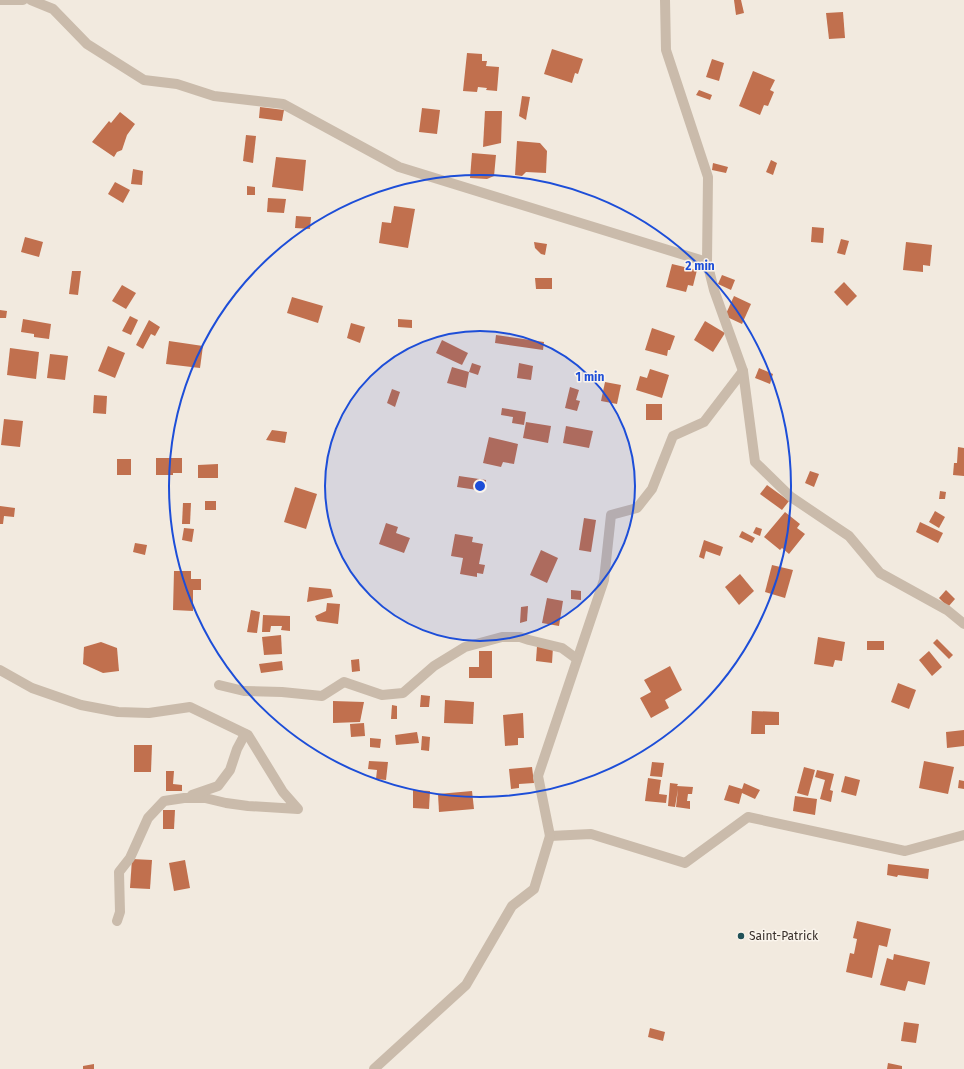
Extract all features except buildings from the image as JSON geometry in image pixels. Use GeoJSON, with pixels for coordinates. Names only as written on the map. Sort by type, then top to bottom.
{"type":"FeatureCollection","features":[{"type":"Feature","properties":{"kind":"street"},"geometry":{"type":"LineString","coordinates":[[0,0],[23,0]]}},
{"type":"Feature","properties":{"kind":"street"},"geometry":{"type":"LineString","coordinates":[[31,0],[53,9],[87,44],[144,80],[177,84],[214,96],[283,104],[399,166],[707,262]]}},
{"type":"Feature","properties":{"kind":"street"},"geometry":{"type":"LineString","coordinates":[[665,0],[666,50],[708,177],[707,262],[714,290],[743,371],[755,462],[791,498],[849,536],[880,573],[947,610],[964,624]]}},
{"type":"Feature","properties":{"kind":"street"},"geometry":{"type":"LineString","coordinates":[[374,1069],[466,986],[512,906],[534,889],[550,836],[538,776],[604,580],[611,515],[637,508],[652,489],[674,436],[704,422],[743,371]]}},
{"type":"Feature","properties":{"kind":"street"},"geometry":{"type":"LineString","coordinates":[[219,685],[244,691],[282,692],[322,696],[344,682],[382,695],[403,693],[434,666],[466,647],[502,637],[520,637],[562,648],[577,659]]}},
{"type":"Feature","properties":{"kind":"street"},"geometry":{"type":"LineString","coordinates":[[2,674],[32,688],[81,705],[118,712],[149,713],[190,707],[248,735],[283,792],[298,809],[248,806],[206,798],[184,798],[164,801],[148,818],[130,858],[119,872],[120,912],[117,921]]}},
{"type":"Feature","properties":{"kind":"street"},"geometry":{"type":"LineString","coordinates":[[184,798],[218,786],[230,770],[237,748],[245,734]]}},
{"type":"Feature","properties":{"kind":"street"},"geometry":{"type":"LineString","coordinates":[[550,836],[591,834],[685,863],[748,817],[905,851],[964,835]]}},
{"type":"Feature","properties":{"kind":"place","name":"Saint-Patrick"},"geometry":{"type":"Point","coordinates":[741,936]}}]}
